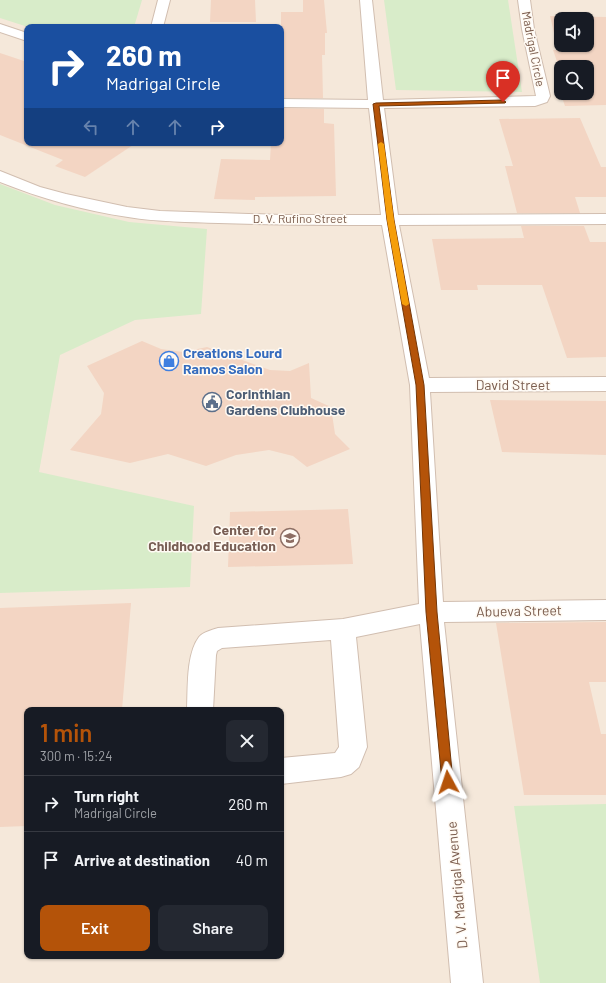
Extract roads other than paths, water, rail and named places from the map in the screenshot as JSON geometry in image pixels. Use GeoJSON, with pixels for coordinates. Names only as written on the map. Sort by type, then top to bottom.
{"type":"FeatureCollection","features":[{"type":"Feature","properties":{"kind":"street"},"geometry":{"type":"LineString","coordinates":[[158,24],[164,0]]}},
{"type":"Feature","properties":{"kind":"street","name":"D. V. Madrigal Avenue"},"geometry":{"type":"LineString","coordinates":[[366,0],[376,104],[390,220],[420,385],[432,612],[467,983]]}},
{"type":"Feature","properties":{"kind":"street","name":"Madrigal Circle"},"geometry":{"type":"LineString","coordinates":[[376,104],[535,102],[542,99],[543,96],[528,29],[524,0]]}},
{"type":"Feature","properties":{"kind":"street"},"geometry":{"type":"LineString","coordinates":[[0,28],[24,36]]}},
{"type":"Feature","properties":{"kind":"street"},"geometry":{"type":"LineString","coordinates":[[284,103],[376,104]]}},
{"type":"Feature","properties":{"kind":"street","name":"D. V. Rufino Street"},"geometry":{"type":"LineString","coordinates":[[0,176],[34,190],[64,198],[127,212],[160,216],[282,220],[606,219]]}},
{"type":"Feature","properties":{"kind":"street","name":"David Street"},"geometry":{"type":"LineString","coordinates":[[420,385],[606,384]]}},
{"type":"Feature","properties":{"kind":"street","name":"Abueva Street"},"geometry":{"type":"LineString","coordinates":[[200,707],[203,655],[208,644],[218,638],[343,630],[432,612],[606,610]]}},
{"type":"Feature","properties":{"kind":"street"},"geometry":{"type":"LineString","coordinates":[[284,771],[341,765],[349,758],[353,748],[343,630]]}},
{"type":"Feature","properties":{"kind":"place","name":"Creations Lourd Ramos Salon"},"geometry":{"type":"Point","coordinates":[169,361]}},
{"type":"Feature","properties":{"kind":"place","name":"Corinthian Gardens Clubhouse"},"geometry":{"type":"Point","coordinates":[212,402]}},
{"type":"Feature","properties":{"kind":"place","name":"Center for Childhood Education"},"geometry":{"type":"Point","coordinates":[290,538]}}]}
